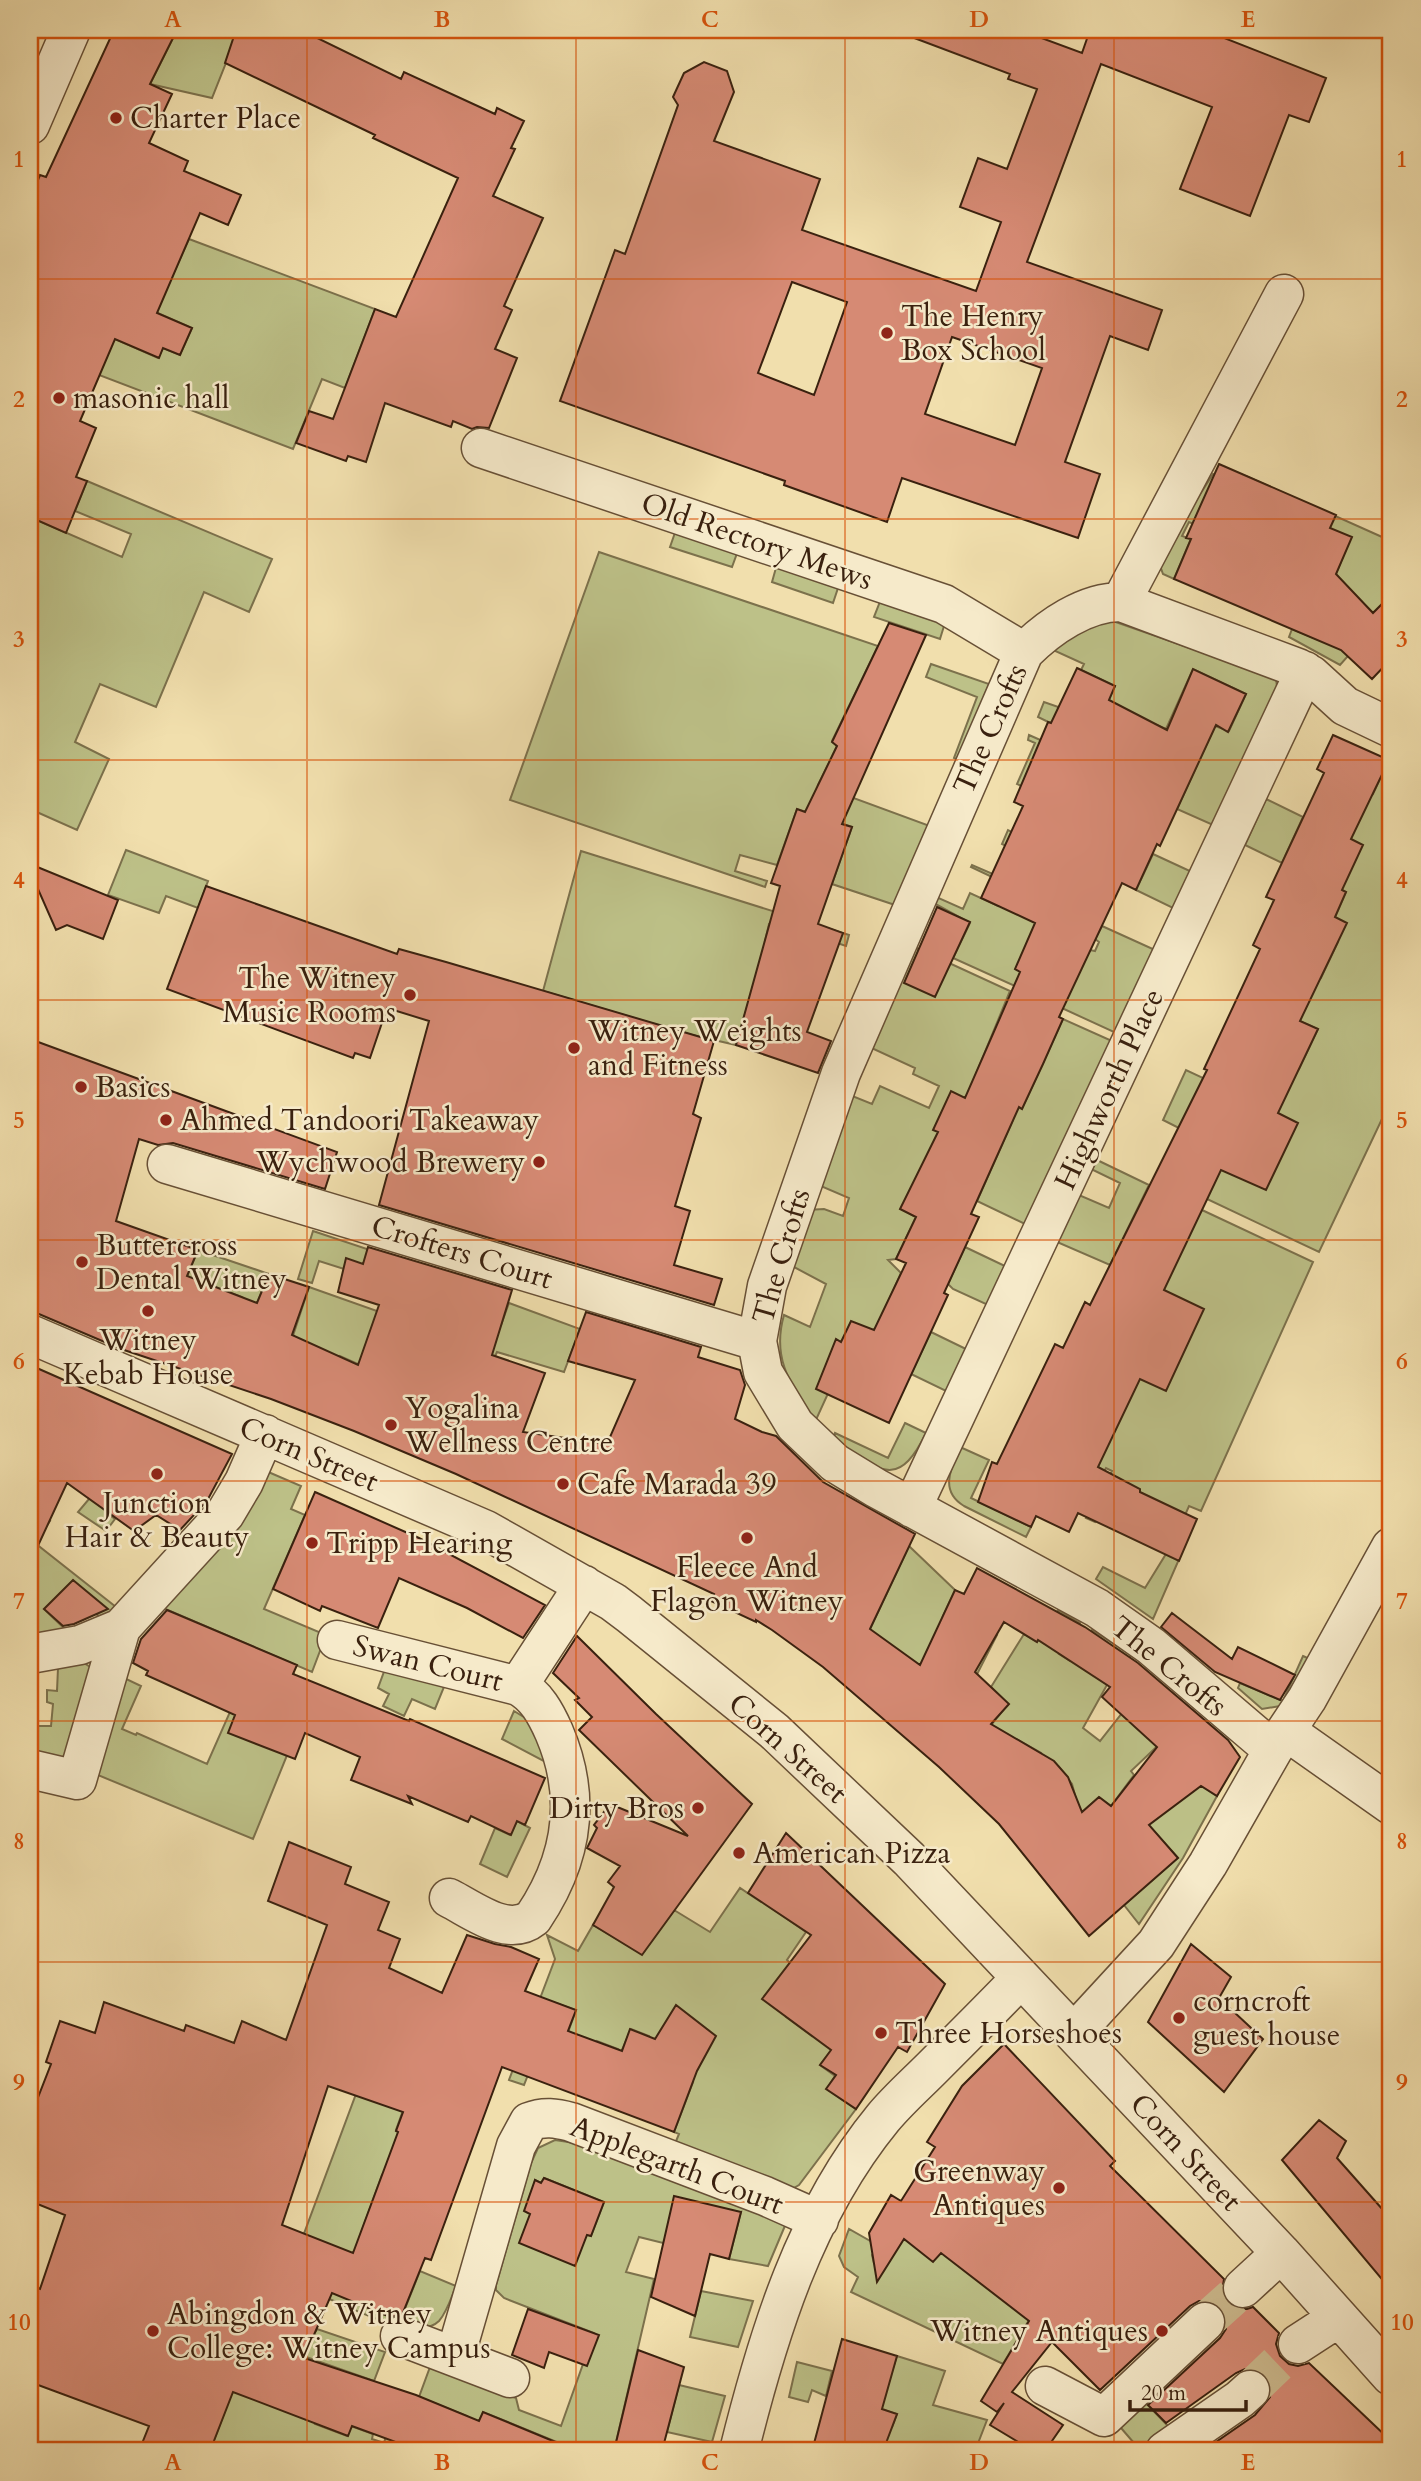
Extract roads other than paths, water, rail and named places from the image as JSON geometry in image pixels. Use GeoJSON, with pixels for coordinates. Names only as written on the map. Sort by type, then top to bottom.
{"type":"FeatureCollection","features":[{"type":"Feature","properties":{"kind":"street"},"geometry":{"type":"LineString","coordinates":[[30,125],[71,30]]}},
{"type":"Feature","properties":{"kind":"street"},"geometry":{"type":"LineString","coordinates":[[1284,294],[1121,602],[1305,671],[1345,706],[1391,728]]}},
{"type":"Feature","properties":{"kind":"street","name":"Old Rectory Mews"},"geometry":{"type":"LineString","coordinates":[[481,448],[944,604],[1024,652]]}},
{"type":"Feature","properties":{"kind":"street","name":"The Crofts"},"geometry":{"type":"LineString","coordinates":[[1121,602],[1107,602],[1066,620],[1038,638],[1024,652],[844,1068],[782,1238],[766,1292],[757,1340],[763,1372],[795,1425],[835,1463],[1097,1608],[1279,1740],[1391,1805]]}},
{"type":"Feature","properties":{"kind":"street","name":"Highworth Place"},"geometry":{"type":"LineString","coordinates":[[912,1508],[1305,671]]}},
{"type":"Feature","properties":{"kind":"street","name":"Crofters Court"},"geometry":{"type":"LineString","coordinates":[[167,1164],[757,1340]]}},
{"type":"Feature","properties":{"kind":"street","name":"Corn Street"},"geometry":{"type":"LineString","coordinates":[[30,1334],[486,1530],[584,1585],[629,1614],[774,1731],[909,1859],[1281,2253],[1391,2376]]}},
{"type":"Feature","properties":{"kind":"street"},"geometry":{"type":"LineString","coordinates":[[30,1654],[80,1645],[121,1628],[154,1595],[225,1514],[244,1482],[265,1434]]}},
{"type":"Feature","properties":{"kind":"street"},"geometry":{"type":"LineString","coordinates":[[1074,2033],[1156,1944],[1208,1864],[1279,1740],[1307,1699],[1391,1547]]}},
{"type":"Feature","properties":{"kind":"street","name":"Swan Court"},"geometry":{"type":"LineString","coordinates":[[518,1686],[584,1585]]}},
{"type":"Feature","properties":{"kind":"street"},"geometry":{"type":"LineString","coordinates":[[30,1769],[77,1780],[121,1628]]}},
{"type":"Feature","properties":{"kind":"street","name":"Swan Court"},"geometry":{"type":"LineString","coordinates":[[337,1640],[518,1686],[533,1696],[565,1757],[569,1778],[570,1816],[559,1868],[533,1918],[519,1925],[501,1923],[449,1898]]}},
{"type":"Feature","properties":{"kind":"street"},"geometry":{"type":"LineString","coordinates":[[739,2451],[767,2343],[786,2291],[831,2196],[883,2119],[1021,1979]]}},
{"type":"Feature","properties":{"kind":"street","name":"Applegarth Court"},"geometry":{"type":"LineString","coordinates":[[455,2357],[516,2146],[529,2122],[542,2118],[571,2122],[765,2196],[819,2220]]}},
{"type":"Feature","properties":{"kind":"street"},"geometry":{"type":"LineString","coordinates":[[1243,2288],[1281,2253]]}},
{"type":"Feature","properties":{"kind":"street"},"geometry":{"type":"LineString","coordinates":[[1298,2344],[1338,2318]]}},
{"type":"Feature","properties":{"kind":"street"},"geometry":{"type":"LineString","coordinates":[[1045,2386],[1104,2417],[1205,2322]]}},
{"type":"Feature","properties":{"kind":"street"},"geometry":{"type":"LineString","coordinates":[[400,2336],[510,2378]]}},
{"type":"Feature","properties":{"kind":"street"},"geometry":{"type":"LineString","coordinates":[[1164,2451],[1250,2390]]}},
{"type":"Feature","properties":{"kind":"tunnel"},"geometry":{"type":"LineString","coordinates":[[1205,2322],[1243,2288]]}},
{"type":"Feature","properties":{"kind":"tunnel"},"geometry":{"type":"LineString","coordinates":[[1250,2390],[1298,2344]]}},
{"type":"Feature","properties":{"kind":"place","name":"Charter Place"},"geometry":{"type":"Point","coordinates":[116,118]}},
{"type":"Feature","properties":{"kind":"place","name":"The Henry Box School"},"geometry":{"type":"Point","coordinates":[887,333]}},
{"type":"Feature","properties":{"kind":"place","name":"masonic hall"},"geometry":{"type":"Point","coordinates":[59,398]}},
{"type":"Feature","properties":{"kind":"place","name":"The Witney Music Rooms"},"geometry":{"type":"Point","coordinates":[410,995]}},
{"type":"Feature","properties":{"kind":"place","name":"Witney Weights and Fitness"},"geometry":{"type":"Point","coordinates":[574,1048]}},
{"type":"Feature","properties":{"kind":"place","name":"Basics"},"geometry":{"type":"Point","coordinates":[81,1087]}},
{"type":"Feature","properties":{"kind":"place","name":"Ahmed Tandoori Takeaway"},"geometry":{"type":"Point","coordinates":[166,1120]}},
{"type":"Feature","properties":{"kind":"place","name":"Wychwood Brewery"},"geometry":{"type":"Point","coordinates":[539,1162]}},
{"type":"Feature","properties":{"kind":"place","name":"Buttercross Dental Witney"},"geometry":{"type":"Point","coordinates":[82,1262]}},
{"type":"Feature","properties":{"kind":"place","name":"Witney Kebab House"},"geometry":{"type":"Point","coordinates":[148,1311]}},
{"type":"Feature","properties":{"kind":"place","name":"Yogalina Wellness Centre"},"geometry":{"type":"Point","coordinates":[391,1425]}},
{"type":"Feature","properties":{"kind":"place","name":"Junction Hair & Beauty"},"geometry":{"type":"Point","coordinates":[157,1474]}},
{"type":"Feature","properties":{"kind":"place","name":"Cafe Marada 39"},"geometry":{"type":"Point","coordinates":[563,1484]}},
{"type":"Feature","properties":{"kind":"place","name":"Fleece And Flagon Witney"},"geometry":{"type":"Point","coordinates":[747,1538]}},
{"type":"Feature","properties":{"kind":"place","name":"Tripp Hearing"},"geometry":{"type":"Point","coordinates":[312,1543]}},
{"type":"Feature","properties":{"kind":"place","name":"Dirty Bros"},"geometry":{"type":"Point","coordinates":[698,1808]}},
{"type":"Feature","properties":{"kind":"place","name":"American Pizza"},"geometry":{"type":"Point","coordinates":[739,1853]}},
{"type":"Feature","properties":{"kind":"place","name":"corncroft guest house"},"geometry":{"type":"Point","coordinates":[1179,2018]}},
{"type":"Feature","properties":{"kind":"place","name":"Three Horseshoes"},"geometry":{"type":"Point","coordinates":[881,2033]}},
{"type":"Feature","properties":{"kind":"place","name":"Greenway Antiques"},"geometry":{"type":"Point","coordinates":[1059,2188]}},
{"type":"Feature","properties":{"kind":"place","name":"Abingdon & Witney College: Witney Campus"},"geometry":{"type":"Point","coordinates":[153,2331]}},
{"type":"Feature","properties":{"kind":"place","name":"Witney Antiques"},"geometry":{"type":"Point","coordinates":[1162,2331]}}]}
